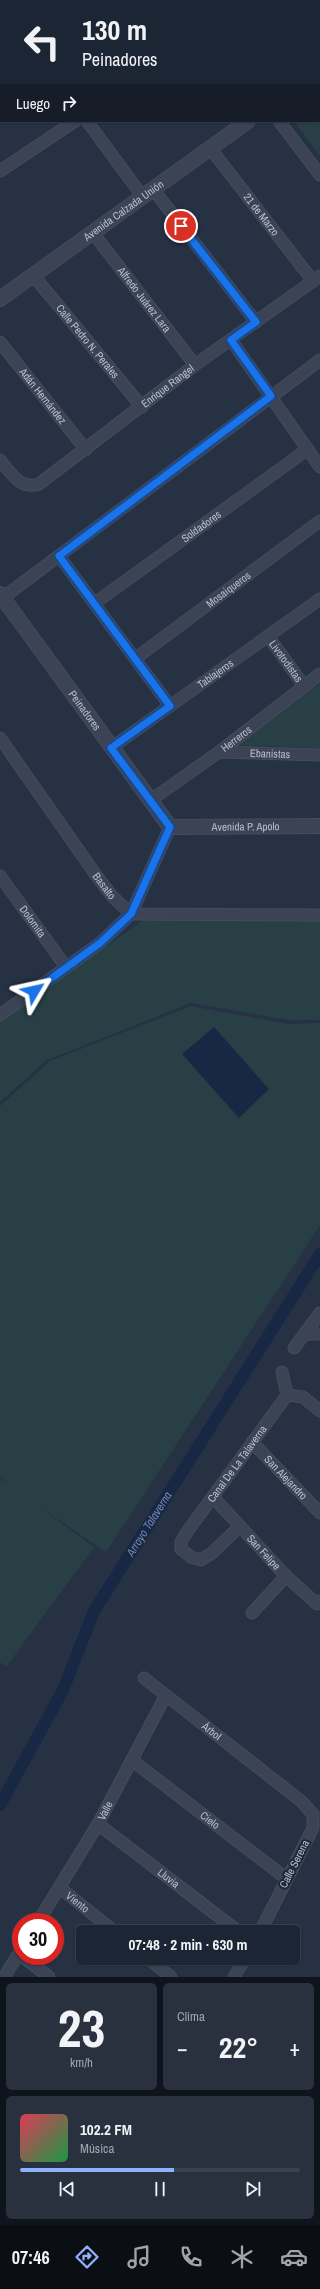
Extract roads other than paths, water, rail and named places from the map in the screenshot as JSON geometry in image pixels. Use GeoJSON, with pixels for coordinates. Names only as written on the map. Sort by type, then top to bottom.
{"type":"FeatureCollection","features":[{"type":"Feature","properties":{"kind":"street"},"geometry":{"type":"LineString","coordinates":[[0,171],[73,122]]}},
{"type":"Feature","properties":{"kind":"street"},"geometry":{"type":"LineString","coordinates":[[88,122],[256,322]]}},
{"type":"Feature","properties":{"kind":"street","name":"Avenida Calzada Unión"},"geometry":{"type":"LineString","coordinates":[[0,299],[247,122]]}},
{"type":"Feature","properties":{"kind":"street"},"geometry":{"type":"LineString","coordinates":[[280,122],[320,175]]}},
{"type":"Feature","properties":{"kind":"street","name":"21 de Marzo"},"geometry":{"type":"LineString","coordinates":[[210,148],[316,278]]}},
{"type":"Feature","properties":{"kind":"street","name":"Alfredo Juárez Lara"},"geometry":{"type":"LineString","coordinates":[[93,233],[195,365]]}},
{"type":"Feature","properties":{"kind":"street","name":"Calle Pedro N. Perales"},"geometry":{"type":"LineString","coordinates":[[34,275],[142,408]]}},
{"type":"Feature","properties":{"kind":"street","name":"Enrique Rangel"},"geometry":{"type":"LineString","coordinates":[[0,460],[15,479],[32,486],[39,484],[142,408],[195,365],[316,278]]}},
{"type":"Feature","properties":{"kind":"street"},"geometry":{"type":"LineString","coordinates":[[231,340],[320,467]]}},
{"type":"Feature","properties":{"kind":"street","name":"Adán Hernández"},"geometry":{"type":"LineString","coordinates":[[0,342],[86,450]]}},
{"type":"Feature","properties":{"kind":"street"},"geometry":{"type":"LineString","coordinates":[[1,597],[59,556],[320,360]]}},
{"type":"Feature","properties":{"kind":"street","name":"Soldadores"},"geometry":{"type":"LineString","coordinates":[[95,603],[308,449]]}},
{"type":"Feature","properties":{"kind":"street","name":"Mosaiqueros"},"geometry":{"type":"LineString","coordinates":[[136,658],[320,521]]}},
{"type":"Feature","properties":{"kind":"street"},"geometry":{"type":"LineString","coordinates":[[59,556],[136,658],[170,706]]}},
{"type":"Feature","properties":{"kind":"street","name":"Peinadores"},"geometry":{"type":"LineString","coordinates":[[1,597],[170,827]]}},
{"type":"Feature","properties":{"kind":"street","name":"Tablajeros"},"geometry":{"type":"LineString","coordinates":[[111,748],[320,599]]}},
{"type":"Feature","properties":{"kind":"street","name":"Livotodistas"},"geometry":{"type":"LineString","coordinates":[[268,636],[304,686]]}},
{"type":"Feature","properties":{"kind":"street","name":"Herreros"},"geometry":{"type":"LineString","coordinates":[[151,800],[219,752],[320,674]]}},
{"type":"Feature","properties":{"kind":"street","name":"Basalto"},"geometry":{"type":"LineString","coordinates":[[0,738],[96,875],[112,896],[131,914]]}},
{"type":"Feature","properties":{"kind":"street","name":"Ebanistas"},"geometry":{"type":"LineString","coordinates":[[219,752],[320,756]]}},
{"type":"Feature","properties":{"kind":"street","name":"Avenida P. Apolo"},"geometry":{"type":"LineString","coordinates":[[170,827],[320,826]]}},
{"type":"Feature","properties":{"kind":"street"},"geometry":{"type":"LineString","coordinates":[[0,1014],[100,943],[131,914],[170,827]]}},
{"type":"Feature","properties":{"kind":"street","name":"Dolomita"},"geometry":{"type":"LineString","coordinates":[[0,876],[66,967]]}},
{"type":"Feature","properties":{"kind":"street"},"geometry":{"type":"LineString","coordinates":[[131,914],[320,916]]}},
{"type":"Feature","properties":{"kind":"street"},"geometry":{"type":"LineString","coordinates":[[294,1348],[320,1313]]}},
{"type":"Feature","properties":{"kind":"street"},"geometry":{"type":"LineString","coordinates":[[305,1334],[320,1334]]}},
{"type":"Feature","properties":{"kind":"street"},"geometry":{"type":"LineString","coordinates":[[282,1372],[287,1395],[303,1397],[320,1411]]}},
{"type":"Feature","properties":{"kind":"street","name":"Canal De La Talaverna"},"geometry":{"type":"LineString","coordinates":[[239,1527],[212,1553],[201,1560],[191,1557],[181,1549],[181,1542],[187,1532],[287,1395]]}},
{"type":"Feature","properties":{"kind":"street","name":"San Alejandro"},"geometry":{"type":"LineString","coordinates":[[252,1442],[318,1507]]}},
{"type":"Feature","properties":{"kind":"street","name":"San Felipe"},"geometry":{"type":"LineString","coordinates":[[214,1497],[239,1527],[286,1576],[319,1602]]}},
{"type":"Feature","properties":{"kind":"street"},"geometry":{"type":"LineString","coordinates":[[252,1613],[286,1576]]}},
{"type":"Feature","properties":{"kind":"street","name":"Árbol"},"geometry":{"type":"LineString","coordinates":[[144,1678],[222,1737],[279,1785]]}},
{"type":"Feature","properties":{"kind":"street","name":"Valle"},"geometry":{"type":"LineString","coordinates":[[43,1913],[98,1824],[133,1761],[166,1695]]}},
{"type":"Feature","properties":{"kind":"street","name":"Cielo"},"geometry":{"type":"LineString","coordinates":[[133,1761],[287,1879]]}},
{"type":"Feature","properties":{"kind":"street","name":"Calle Serena"},"geometry":{"type":"LineString","coordinates":[[264,1925],[313,1828],[314,1818],[308,1807],[279,1785]]}},
{"type":"Feature","properties":{"kind":"street","name":"Lluvia"},"geometry":{"type":"LineString","coordinates":[[98,1824],[230,1925]]}},
{"type":"Feature","properties":{"kind":"street","name":"Viento"},"geometry":{"type":"LineString","coordinates":[[59,1887],[106,1925]]}},
{"type":"Feature","properties":{"kind":"street"},"geometry":{"type":"LineString","coordinates":[[4,1977],[13,1965]]}},
{"type":"Feature","properties":{"kind":"street"},"geometry":{"type":"LineString","coordinates":[[34,1965],[49,1977]]}},
{"type":"Feature","properties":{"kind":"street"},"geometry":{"type":"LineString","coordinates":[[156,1965],[171,1977]]}},
{"type":"Feature","properties":{"kind":"street"},"geometry":{"type":"LineString","coordinates":[[234,1977],[241,1965]]}},
{"type":"Feature","properties":{"kind":"water"},"geometry":{"type":"Polygon","coordinates":[[[214,1027],[269,1089],[239,1118],[182,1054],[214,1027]]]}},
{"type":"Feature","properties":{"kind":"waterway","name":"Arroyo Talaverna"},"geometry":{"type":"LineString","coordinates":[[0,1805],[63,1690],[94,1611],[320,1254]]}}]}
